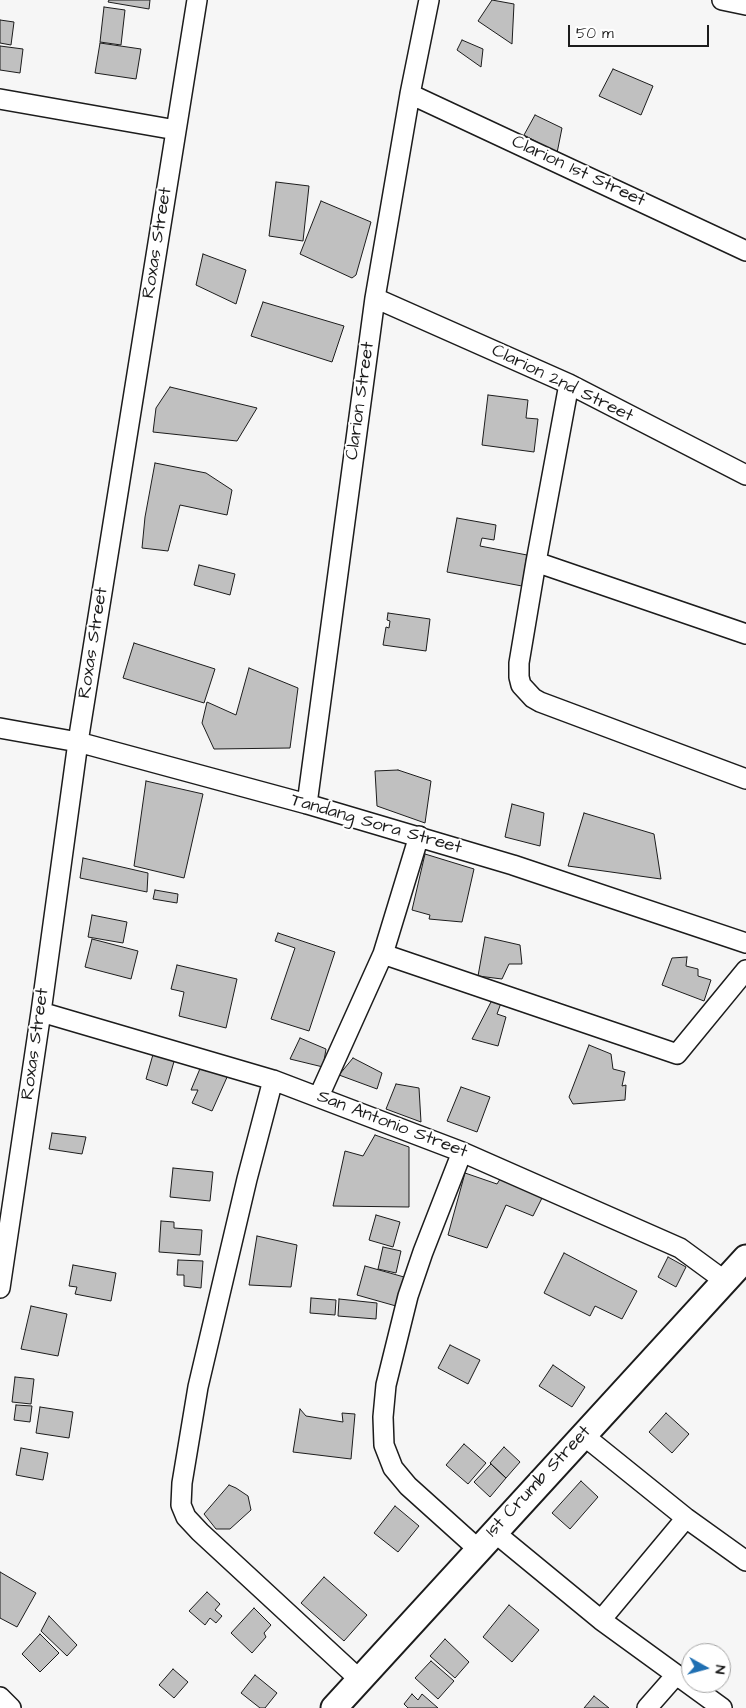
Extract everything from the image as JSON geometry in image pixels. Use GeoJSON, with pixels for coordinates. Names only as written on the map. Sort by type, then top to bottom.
{"type":"FeatureCollection","features":[{"type":"Feature","properties":{"kind":"main road","name":"1st Crumb Street"},"geometry":{"type":"LineString","coordinates":[[334,1708],[746,1258]]}},
{"type":"Feature","properties":{"kind":"street","name":"Roxas Street"},"geometry":{"type":"LineString","coordinates":[[0,1288],[41,1012],[78,742],[197,0]]}},
{"type":"Feature","properties":{"kind":"street","name":"Clarion Street"},"geometry":{"type":"LineString","coordinates":[[307,804],[375,298],[410,94],[429,0]]}},
{"type":"Feature","properties":{"kind":"street"},"geometry":{"type":"LineString","coordinates":[[722,0],[746,5]]}},
{"type":"Feature","properties":{"kind":"street","name":"Clarion 1st Street"},"geometry":{"type":"LineString","coordinates":[[410,94],[746,251]]}},
{"type":"Feature","properties":{"kind":"street"},"geometry":{"type":"LineString","coordinates":[[0,99],[176,130]]}},
{"type":"Feature","properties":{"kind":"street","name":"Clarion 2nd Street"},"geometry":{"type":"LineString","coordinates":[[375,298],[569,384],[746,475]]}},
{"type":"Feature","properties":{"kind":"street"},"geometry":{"type":"LineString","coordinates":[[569,384],[519,664],[521,685],[526,692],[540,702],[746,779]]}},
{"type":"Feature","properties":{"kind":"street"},"geometry":{"type":"LineString","coordinates":[[536,562],[746,634]]}},
{"type":"Feature","properties":{"kind":"street","name":"Tandang Sora Street"},"geometry":{"type":"LineString","coordinates":[[0,728],[78,742],[418,836],[513,865],[746,944]]}},
{"type":"Feature","properties":{"kind":"street"},"geometry":{"type":"LineString","coordinates":[[319,1096],[383,954],[418,836]]}},
{"type":"Feature","properties":{"kind":"street"},"geometry":{"type":"LineString","coordinates":[[383,954],[677,1054],[746,970]]}},
{"type":"Feature","properties":{"kind":"street","name":"San Antonio Street"},"geometry":{"type":"LineString","coordinates":[[41,1012],[273,1080],[462,1152],[680,1248],[725,1281]]}},
{"type":"Feature","properties":{"kind":"street"},"geometry":{"type":"LineString","coordinates":[[273,1080],[247,1179],[198,1387],[182,1483],[181,1505],[186,1517],[200,1532],[359,1679]]}},
{"type":"Feature","properties":{"kind":"street"},"geometry":{"type":"LineString","coordinates":[[462,1152],[422,1252],[408,1296],[386,1385],[383,1417],[384,1445],[393,1468],[408,1486],[601,1620],[722,1708]]}},
{"type":"Feature","properties":{"kind":"street"},"geometry":{"type":"LineString","coordinates":[[583,1435],[686,1518],[746,1561]]}},
{"type":"Feature","properties":{"kind":"street"},"geometry":{"type":"LineString","coordinates":[[601,1620],[686,1518]]}},
{"type":"Feature","properties":{"kind":"street"},"geometry":{"type":"LineString","coordinates":[[647,1708],[676,1675]]}},
{"type":"Feature","properties":{"kind":"street"},"geometry":{"type":"LineString","coordinates":[[0,1698],[11,1708]]}},
{"type":"Feature","properties":{"kind":"building"},"geometry":{"type":"Polygon","coordinates":[[[109,0],[150,0],[149,9],[108,2],[109,0]]]}},
{"type":"Feature","properties":{"kind":"building"},"geometry":{"type":"Polygon","coordinates":[[[492,0],[514,4],[512,44],[478,21],[492,0]]]}},
{"type":"Feature","properties":{"kind":"building"},"geometry":{"type":"Polygon","coordinates":[[[104,7],[125,10],[121,45],[100,42],[104,7]]]}},
{"type":"Feature","properties":{"kind":"building"},"geometry":{"type":"Polygon","coordinates":[[[0,20],[14,22],[11,45],[0,43],[0,20]]]}},
{"type":"Feature","properties":{"kind":"building"},"geometry":{"type":"Polygon","coordinates":[[[462,40],[483,49],[481,67],[457,50],[462,40]]]}},
{"type":"Feature","properties":{"kind":"building"},"geometry":{"type":"Polygon","coordinates":[[[100,43],[141,49],[136,79],[95,73],[100,43]]]}},
{"type":"Feature","properties":{"kind":"building"},"geometry":{"type":"Polygon","coordinates":[[[0,46],[23,49],[20,73],[0,70],[0,46]]]}},
{"type":"Feature","properties":{"kind":"building"},"geometry":{"type":"Polygon","coordinates":[[[613,69],[653,86],[641,115],[599,96],[613,69]]]}},
{"type":"Feature","properties":{"kind":"building"},"geometry":{"type":"Polygon","coordinates":[[[535,115],[562,128],[557,153],[524,135],[535,115]]]}},
{"type":"Feature","properties":{"kind":"building"},"geometry":{"type":"Polygon","coordinates":[[[276,182],[309,186],[303,241],[269,236],[276,182]]]}},
{"type":"Feature","properties":{"kind":"building"},"geometry":{"type":"Polygon","coordinates":[[[321,201],[371,222],[356,275],[352,278],[300,254],[321,201]]]}},
{"type":"Feature","properties":{"kind":"building"},"geometry":{"type":"Polygon","coordinates":[[[203,254],[246,270],[236,304],[196,285],[203,254]]]}},
{"type":"Feature","properties":{"kind":"building"},"geometry":{"type":"Polygon","coordinates":[[[263,302],[344,326],[332,362],[251,336],[263,302]]]}},
{"type":"Feature","properties":{"kind":"building"},"geometry":{"type":"Polygon","coordinates":[[[170,387],[257,408],[237,441],[153,432],[156,408],[170,387]]]}},
{"type":"Feature","properties":{"kind":"building"},"geometry":{"type":"Polygon","coordinates":[[[488,395],[528,400],[526,418],[538,419],[534,452],[482,445],[488,395]]]}},
{"type":"Feature","properties":{"kind":"building"},"geometry":{"type":"Polygon","coordinates":[[[155,463],[206,473],[232,490],[227,515],[180,505],[168,551],[142,548],[145,517],[155,463]]]}},
{"type":"Feature","properties":{"kind":"building"},"geometry":{"type":"Polygon","coordinates":[[[457,518],[496,525],[494,540],[482,538],[480,546],[527,555],[522,586],[447,572],[457,518]]]}},
{"type":"Feature","properties":{"kind":"building"},"geometry":{"type":"Polygon","coordinates":[[[199,565],[235,574],[230,595],[194,585],[199,565]]]}},
{"type":"Feature","properties":{"kind":"building"},"geometry":{"type":"Polygon","coordinates":[[[388,613],[430,619],[426,651],[383,645],[386,627],[389,628],[388,613]]]}},
{"type":"Feature","properties":{"kind":"building"},"geometry":{"type":"Polygon","coordinates":[[[134,643],[215,669],[204,703],[123,678],[134,643]]]}},
{"type":"Feature","properties":{"kind":"building"},"geometry":{"type":"Polygon","coordinates":[[[249,668],[298,688],[290,748],[214,749],[202,723],[207,702],[236,715],[249,668]]]}},
{"type":"Feature","properties":{"kind":"building"},"geometry":{"type":"Polygon","coordinates":[[[398,770],[431,781],[425,823],[377,806],[375,771],[398,770]]]}},
{"type":"Feature","properties":{"kind":"building"},"geometry":{"type":"Polygon","coordinates":[[[146,781],[203,794],[184,878],[134,866],[146,781]]]}},
{"type":"Feature","properties":{"kind":"building"},"geometry":{"type":"Polygon","coordinates":[[[512,804],[544,813],[540,846],[505,837],[512,804]]]}},
{"type":"Feature","properties":{"kind":"building"},"geometry":{"type":"Polygon","coordinates":[[[584,813],[654,834],[661,879],[568,866],[584,813]]]}},
{"type":"Feature","properties":{"kind":"building"},"geometry":{"type":"Polygon","coordinates":[[[425,854],[474,869],[462,922],[429,919],[430,915],[412,910],[425,854]]]}},
{"type":"Feature","properties":{"kind":"building"},"geometry":{"type":"Polygon","coordinates":[[[83,858],[148,873],[147,892],[80,878],[83,858]]]}},
{"type":"Feature","properties":{"kind":"building"},"geometry":{"type":"Polygon","coordinates":[[[155,890],[178,894],[177,903],[153,899],[155,890]]]}},
{"type":"Feature","properties":{"kind":"building"},"geometry":{"type":"Polygon","coordinates":[[[92,915],[127,922],[123,943],[88,937],[92,915]]]}},
{"type":"Feature","properties":{"kind":"building"},"geometry":{"type":"Polygon","coordinates":[[[278,933],[335,952],[309,1031],[271,1019],[295,948],[275,941],[278,933]]]}},
{"type":"Feature","properties":{"kind":"building"},"geometry":{"type":"Polygon","coordinates":[[[485,937],[520,945],[522,964],[509,964],[502,979],[478,976],[485,937]]]}},
{"type":"Feature","properties":{"kind":"building"},"geometry":{"type":"Polygon","coordinates":[[[92,939],[138,951],[131,979],[85,967],[92,939]]]}},
{"type":"Feature","properties":{"kind":"building"},"geometry":{"type":"Polygon","coordinates":[[[687,957],[686,966],[698,969],[698,976],[711,980],[704,1001],[662,985],[672,958],[687,957]]]}},
{"type":"Feature","properties":{"kind":"building"},"geometry":{"type":"Polygon","coordinates":[[[177,965],[237,979],[226,1028],[179,1016],[184,992],[171,989],[177,965]]]}},
{"type":"Feature","properties":{"kind":"building"},"geometry":{"type":"Polygon","coordinates":[[[492,1000],[501,1003],[497,1014],[506,1017],[498,1046],[472,1039],[492,1000]]]}},
{"type":"Feature","properties":{"kind":"building"},"geometry":{"type":"Polygon","coordinates":[[[300,1038],[326,1049],[323,1067],[290,1059],[300,1038]]]}},
{"type":"Feature","properties":{"kind":"building"},"geometry":{"type":"Polygon","coordinates":[[[589,1045],[611,1054],[613,1069],[625,1072],[622,1086],[626,1085],[625,1100],[573,1104],[569,1097],[589,1045]]]}},
{"type":"Feature","properties":{"kind":"building"},"geometry":{"type":"Polygon","coordinates":[[[154,1051],[175,1058],[167,1086],[146,1079],[154,1051]]]}},
{"type":"Feature","properties":{"kind":"building"},"geometry":{"type":"Polygon","coordinates":[[[353,1058],[382,1073],[377,1089],[339,1075],[353,1058]]]}},
{"type":"Feature","properties":{"kind":"building"},"geometry":{"type":"Polygon","coordinates":[[[202,1064],[228,1075],[212,1111],[192,1103],[198,1090],[191,1090],[202,1064]]]}},
{"type":"Feature","properties":{"kind":"building"},"geometry":{"type":"Polygon","coordinates":[[[396,1084],[419,1088],[421,1122],[386,1109],[396,1084]]]}},
{"type":"Feature","properties":{"kind":"building"},"geometry":{"type":"Polygon","coordinates":[[[461,1087],[490,1097],[477,1132],[447,1121],[461,1087]]]}},
{"type":"Feature","properties":{"kind":"building"},"geometry":{"type":"Polygon","coordinates":[[[52,1133],[86,1137],[82,1154],[49,1149],[52,1133]]]}},
{"type":"Feature","properties":{"kind":"building"},"geometry":{"type":"Polygon","coordinates":[[[375,1135],[409,1147],[409,1207],[333,1206],[345,1151],[363,1156],[375,1135]]]}},
{"type":"Feature","properties":{"kind":"building"},"geometry":{"type":"Polygon","coordinates":[[[173,1168],[213,1172],[210,1201],[170,1197],[173,1168]]]}},
{"type":"Feature","properties":{"kind":"building"},"geometry":{"type":"Polygon","coordinates":[[[465,1173],[497,1184],[504,1173],[545,1192],[533,1216],[506,1205],[487,1248],[448,1235],[465,1173]]]}},
{"type":"Feature","properties":{"kind":"building"},"geometry":{"type":"Polygon","coordinates":[[[376,1215],[400,1222],[393,1247],[369,1240],[376,1215]]]}},
{"type":"Feature","properties":{"kind":"building"},"geometry":{"type":"Polygon","coordinates":[[[161,1221],[174,1222],[174,1228],[202,1230],[200,1255],[159,1252],[161,1221]]]}},
{"type":"Feature","properties":{"kind":"building"},"geometry":{"type":"Polygon","coordinates":[[[257,1236],[297,1245],[291,1287],[249,1285],[257,1236]]]}},
{"type":"Feature","properties":{"kind":"building"},"geometry":{"type":"Polygon","coordinates":[[[383,1247],[401,1251],[396,1273],[378,1269],[383,1247]]]}},
{"type":"Feature","properties":{"kind":"building"},"geometry":{"type":"Polygon","coordinates":[[[564,1253],[637,1291],[622,1319],[595,1306],[590,1316],[544,1293],[564,1253]]]}},
{"type":"Feature","properties":{"kind":"building"},"geometry":{"type":"Polygon","coordinates":[[[668,1257],[686,1267],[676,1287],[658,1277],[668,1257]]]}},
{"type":"Feature","properties":{"kind":"building"},"geometry":{"type":"Polygon","coordinates":[[[178,1260],[203,1261],[201,1288],[184,1286],[184,1275],[177,1275],[178,1260]]]}},
{"type":"Feature","properties":{"kind":"building"},"geometry":{"type":"Polygon","coordinates":[[[73,1265],[116,1273],[111,1301],[75,1294],[77,1287],[69,1286],[73,1265]]]}},
{"type":"Feature","properties":{"kind":"building"},"geometry":{"type":"Polygon","coordinates":[[[365,1266],[404,1277],[396,1306],[357,1295],[365,1266]]]}},
{"type":"Feature","properties":{"kind":"building"},"geometry":{"type":"Polygon","coordinates":[[[311,1298],[336,1300],[335,1315],[310,1313],[311,1298]]]}},
{"type":"Feature","properties":{"kind":"building"},"geometry":{"type":"Polygon","coordinates":[[[339,1299],[377,1303],[376,1319],[338,1316],[339,1299]]]}},
{"type":"Feature","properties":{"kind":"building"},"geometry":{"type":"Polygon","coordinates":[[[31,1306],[67,1314],[58,1356],[21,1349],[31,1306]]]}},
{"type":"Feature","properties":{"kind":"building"},"geometry":{"type":"Polygon","coordinates":[[[450,1345],[480,1360],[468,1384],[438,1368],[450,1345]]]}},
{"type":"Feature","properties":{"kind":"building"},"geometry":{"type":"Polygon","coordinates":[[[553,1365],[585,1387],[572,1407],[539,1386],[553,1365]]]}},
{"type":"Feature","properties":{"kind":"building"},"geometry":{"type":"Polygon","coordinates":[[[15,1377],[34,1379],[31,1404],[12,1402],[15,1377]]]}},
{"type":"Feature","properties":{"kind":"building"},"geometry":{"type":"Polygon","coordinates":[[[16,1405],[32,1406],[30,1422],[14,1420],[16,1405]]]}},
{"type":"Feature","properties":{"kind":"building"},"geometry":{"type":"Polygon","coordinates":[[[40,1407],[73,1412],[69,1438],[36,1433],[40,1407]]]}},
{"type":"Feature","properties":{"kind":"building"},"geometry":{"type":"Polygon","coordinates":[[[300,1409],[306,1416],[343,1422],[342,1413],[355,1414],[351,1459],[293,1452],[300,1409]]]}},
{"type":"Feature","properties":{"kind":"building"},"geometry":{"type":"Polygon","coordinates":[[[666,1413],[689,1434],[672,1453],[649,1432],[666,1413]]]}},
{"type":"Feature","properties":{"kind":"building"},"geometry":{"type":"Polygon","coordinates":[[[464,1444],[486,1463],[468,1484],[446,1465],[464,1444]]]}},
{"type":"Feature","properties":{"kind":"building"},"geometry":{"type":"Polygon","coordinates":[[[504,1447],[520,1462],[506,1478],[490,1463],[504,1447]]]}},
{"type":"Feature","properties":{"kind":"building"},"geometry":{"type":"Polygon","coordinates":[[[21,1448],[48,1453],[43,1480],[16,1475],[21,1448]]]}},
{"type":"Feature","properties":{"kind":"building"},"geometry":{"type":"Polygon","coordinates":[[[491,1464],[506,1478],[490,1497],[474,1482],[491,1464]]]}},
{"type":"Feature","properties":{"kind":"building"},"geometry":{"type":"Polygon","coordinates":[[[581,1481],[598,1497],[570,1529],[552,1513],[581,1481]]]}},
{"type":"Feature","properties":{"kind":"building"},"geometry":{"type":"Polygon","coordinates":[[[229,1485],[248,1496],[251,1510],[230,1529],[216,1529],[204,1514],[229,1485]]]}},
{"type":"Feature","properties":{"kind":"building"},"geometry":{"type":"Polygon","coordinates":[[[395,1506],[419,1526],[398,1552],[374,1533],[395,1506]]]}},
{"type":"Feature","properties":{"kind":"building"},"geometry":{"type":"Polygon","coordinates":[[[0,1572],[36,1593],[17,1627],[0,1618],[0,1572]]]}},
{"type":"Feature","properties":{"kind":"building"},"geometry":{"type":"Polygon","coordinates":[[[324,1577],[367,1615],[344,1641],[301,1603],[324,1577]]]}},
{"type":"Feature","properties":{"kind":"building"},"geometry":{"type":"Polygon","coordinates":[[[207,1592],[220,1604],[215,1610],[222,1616],[216,1623],[210,1618],[205,1625],[189,1611],[207,1592]]]}},
{"type":"Feature","properties":{"kind":"building"},"geometry":{"type":"Polygon","coordinates":[[[509,1605],[539,1630],[512,1662],[483,1637],[509,1605]]]}},
{"type":"Feature","properties":{"kind":"building"},"geometry":{"type":"Polygon","coordinates":[[[254,1608],[271,1625],[264,1633],[266,1637],[252,1653],[231,1633],[254,1608]]]}},
{"type":"Feature","properties":{"kind":"building"},"geometry":{"type":"Polygon","coordinates":[[[49,1616],[77,1645],[67,1656],[41,1631],[49,1616]]]}},
{"type":"Feature","properties":{"kind":"building"},"geometry":{"type":"Polygon","coordinates":[[[40,1634],[59,1653],[40,1672],[22,1654],[40,1634]]]}},
{"type":"Feature","properties":{"kind":"building"},"geometry":{"type":"Polygon","coordinates":[[[445,1639],[469,1662],[455,1678],[430,1656],[445,1639]]]}},
{"type":"Feature","properties":{"kind":"building"},"geometry":{"type":"Polygon","coordinates":[[[431,1661],[454,1681],[438,1699],[415,1678],[431,1661]]]}},
{"type":"Feature","properties":{"kind":"building"},"geometry":{"type":"Polygon","coordinates":[[[173,1669],[188,1682],[174,1698],[159,1685],[173,1669]]]}},
{"type":"Feature","properties":{"kind":"building"},"geometry":{"type":"Polygon","coordinates":[[[255,1675],[277,1693],[265,1708],[260,1708],[241,1693],[255,1675]]]}},
{"type":"Feature","properties":{"kind":"building"},"geometry":{"type":"Polygon","coordinates":[[[412,1694],[418,1700],[422,1694],[438,1708],[408,1708],[404,1704],[412,1694]]]}},
{"type":"Feature","properties":{"kind":"building"},"geometry":{"type":"Polygon","coordinates":[[[594,1696],[609,1708],[584,1708],[594,1696]]]}}]}
